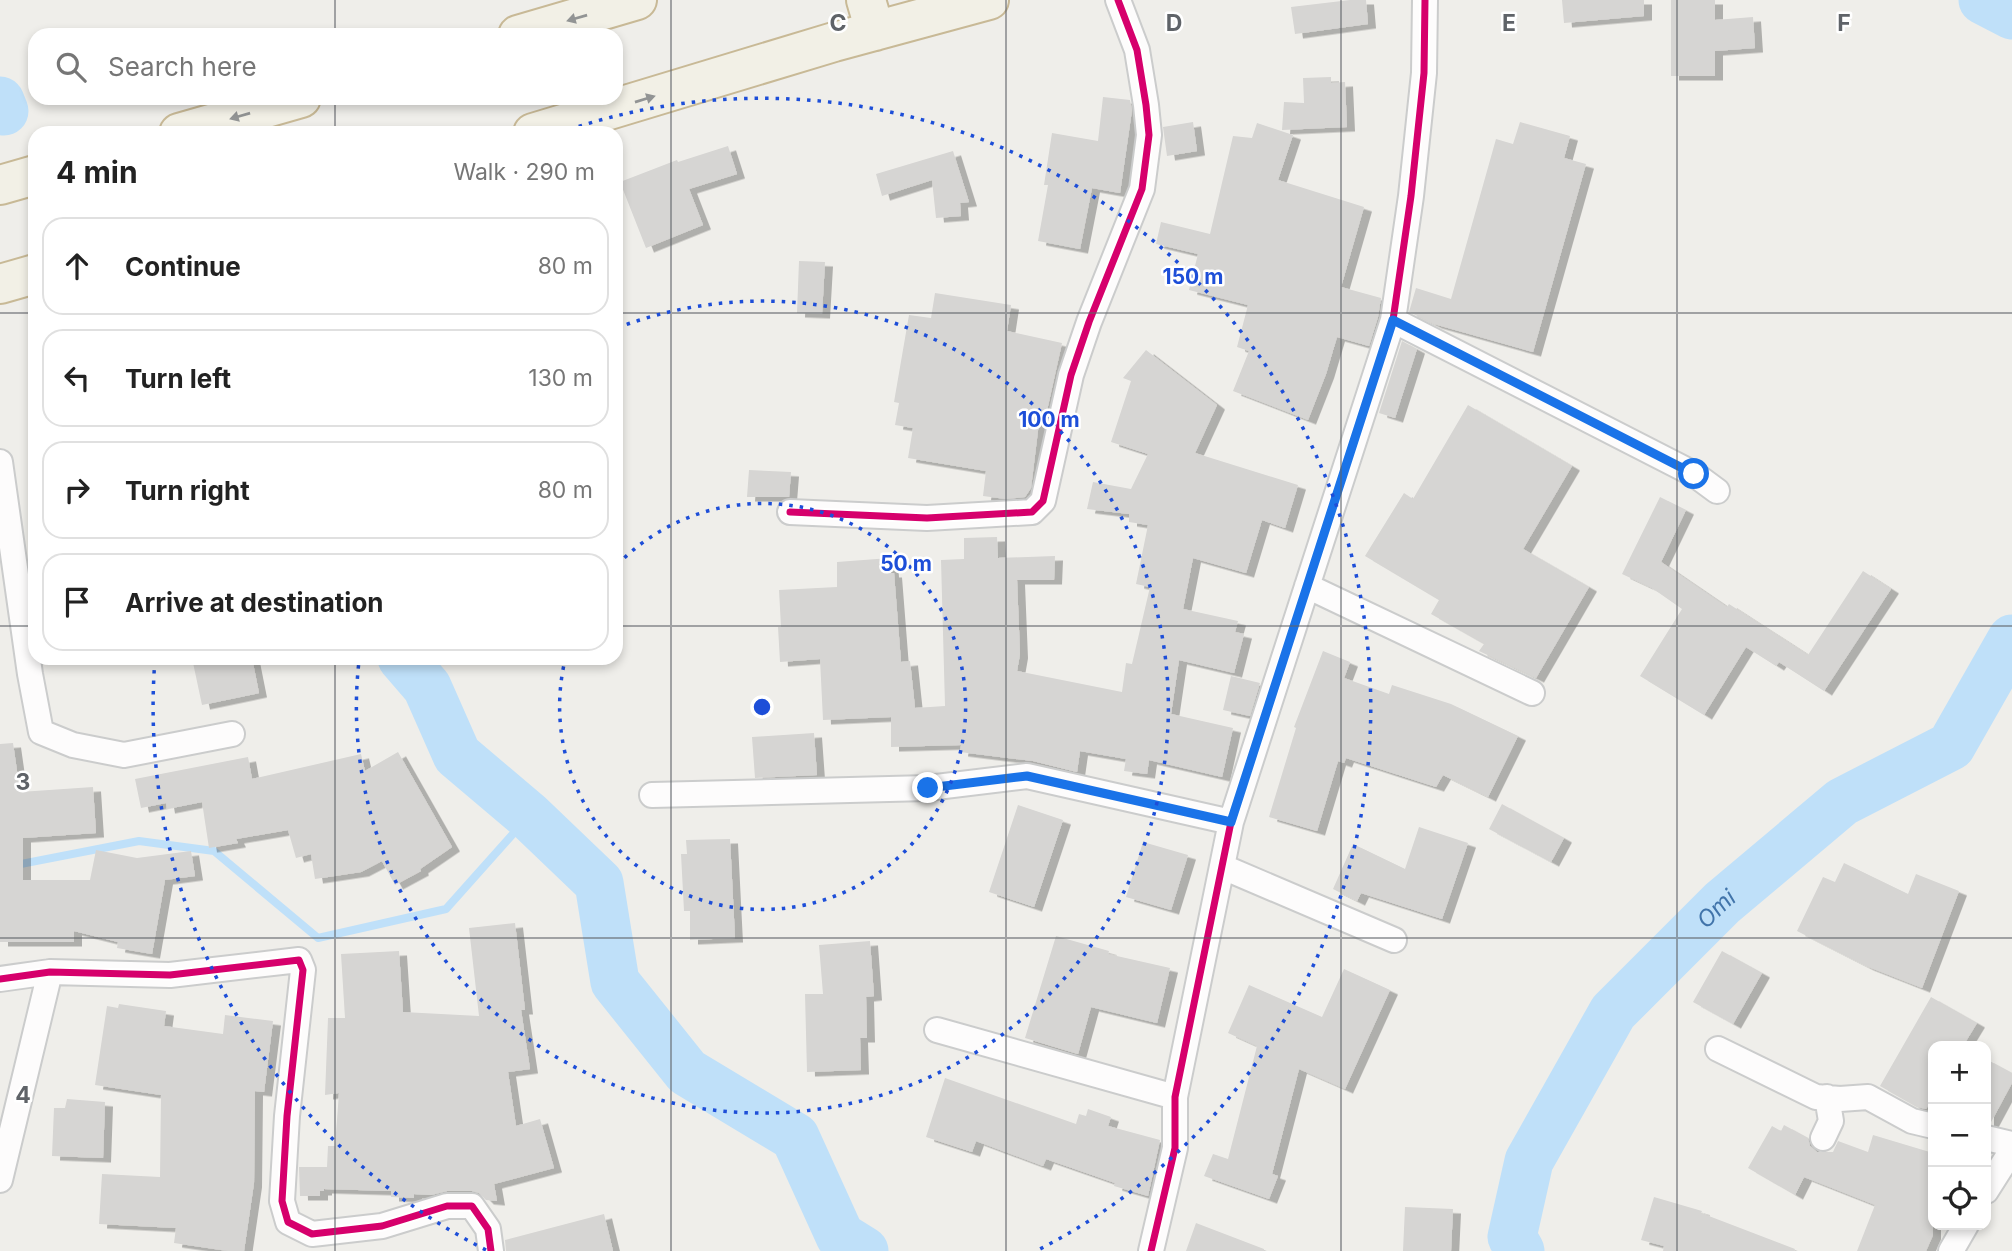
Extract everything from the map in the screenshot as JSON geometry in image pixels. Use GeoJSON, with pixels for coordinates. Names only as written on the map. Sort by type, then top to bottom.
{"type":"FeatureCollection","features":[{"type":"Feature","properties":{"kind":"highway"},"geometry":{"type":"LineString","coordinates":[[542,28],[637,0]]}},
{"type":"Feature","properties":{"kind":"highway"},"geometry":{"type":"LineString","coordinates":[[623,102],[871,16],[989,0]]}},
{"type":"Feature","properties":{"kind":"highway"},"geometry":{"type":"LineString","coordinates":[[203,126],[277,105]]}},
{"type":"Feature","properties":{"kind":"highway"},"geometry":{"type":"LineString","coordinates":[[553,126],[614,105]]}},
{"type":"Feature","properties":{"kind":"highway"},"geometry":{"type":"LineString","coordinates":[[0,185],[28,177]]}},
{"type":"Feature","properties":{"kind":"highway"},"geometry":{"type":"LineString","coordinates":[[0,284],[28,276]]}},
{"type":"Feature","properties":{"kind":"street"},"geometry":{"type":"LineString","coordinates":[[790,512],[927,518],[1032,512],[1043,501],[1071,375],[1142,188],[1149,135],[1146,105],[1137,50],[1118,0]]}},
{"type":"Feature","properties":{"kind":"street"},"geometry":{"type":"LineString","coordinates":[[1151,1251],[1175,1148],[1175,1097],[1231,822],[1393,320],[1411,196],[1424,73],[1425,0]]}},
{"type":"Feature","properties":{"kind":"street"},"geometry":{"type":"LineString","coordinates":[[1393,320],[1694,474],[1717,491]]}},
{"type":"Feature","properties":{"kind":"street"},"geometry":{"type":"LineString","coordinates":[[0,463],[28,660]]}},
{"type":"Feature","properties":{"kind":"street"},"geometry":{"type":"LineString","coordinates":[[1307,586],[1532,693]]}},
{"type":"Feature","properties":{"kind":"street"},"geometry":{"type":"LineString","coordinates":[[29,665],[41,732],[73,745],[124,755],[232,734]]}},
{"type":"Feature","properties":{"kind":"street"},"geometry":{"type":"LineString","coordinates":[[652,795],[928,788],[1027,776],[1231,822]]}},
{"type":"Feature","properties":{"kind":"street"},"geometry":{"type":"LineString","coordinates":[[1223,867],[1394,940]]}},
{"type":"Feature","properties":{"kind":"street"},"geometry":{"type":"LineString","coordinates":[[0,979],[50,972],[170,975],[299,960],[303,970],[287,1116],[282,1201],[288,1222],[312,1234],[382,1226],[447,1206],[472,1206],[488,1229],[491,1251]]}},
{"type":"Feature","properties":{"kind":"street"},"geometry":{"type":"LineString","coordinates":[[0,1180],[50,972]]}},
{"type":"Feature","properties":{"kind":"street"},"geometry":{"type":"LineString","coordinates":[[937,1030],[1175,1097]]}},
{"type":"Feature","properties":{"kind":"street"},"geometry":{"type":"LineString","coordinates":[[1718,1049],[1816,1097],[1868,1097],[1912,1121],[1928,1125]]}},
{"type":"Feature","properties":{"kind":"street"},"geometry":{"type":"LineString","coordinates":[[1823,1138],[1831,1121],[1827,1097]]}},
{"type":"Feature","properties":{"kind":"street"},"geometry":{"type":"LineString","coordinates":[[1991,1140],[2012,1147],[1991,1183]]}},
{"type":"Feature","properties":{"kind":"street"},"geometry":{"type":"LineString","coordinates":[[1951,1251],[1963,1230]]}},
{"type":"Feature","properties":{"kind":"building"},"geometry":{"type":"Polygon","coordinates":[[[1366,0],[1368,24],[1295,34],[1291,7],[1366,0]]]}},
{"type":"Feature","properties":{"kind":"building"},"geometry":{"type":"Polygon","coordinates":[[[1562,0],[1644,0],[1644,16],[1564,23],[1562,0]]]}},
{"type":"Feature","properties":{"kind":"building"},"geometry":{"type":"Polygon","coordinates":[[[1671,0],[1715,0],[1715,20],[1753,17],[1755,48],[1715,51],[1715,76],[1671,76],[1671,0]]]}},
{"type":"Feature","properties":{"kind":"building"},"geometry":{"type":"Polygon","coordinates":[[[1331,77],[1331,83],[1345,82],[1347,127],[1282,130],[1284,102],[1304,103],[1303,78],[1331,77]]]}},
{"type":"Feature","properties":{"kind":"building"},"geometry":{"type":"Polygon","coordinates":[[[1103,97],[1130,100],[1132,110],[1120,193],[1092,188],[1080,249],[1038,241],[1048,185],[1044,185],[1052,133],[1098,141],[1103,97]]]}},
{"type":"Feature","properties":{"kind":"building"},"geometry":{"type":"Polygon","coordinates":[[[1193,122],[1197,151],[1167,156],[1163,127],[1193,122]]]}},
{"type":"Feature","properties":{"kind":"building"},"geometry":{"type":"Polygon","coordinates":[[[1520,122],[1570,136],[1564,158],[1586,164],[1533,352],[1434,324],[1409,312],[1416,288],[1451,299],[1496,139],[1513,144],[1520,122]]]}},
{"type":"Feature","properties":{"kind":"building"},"geometry":{"type":"Polygon","coordinates":[[[1257,123],[1293,135],[1278,180],[1364,207],[1341,287],[1381,298],[1369,346],[1337,337],[1308,420],[1233,391],[1249,351],[1237,347],[1248,305],[1189,290],[1198,254],[1156,244],[1161,222],[1210,234],[1233,136],[1252,138],[1257,123]]]}},
{"type":"Feature","properties":{"kind":"building"},"geometry":{"type":"Polygon","coordinates":[[[728,146],[737,174],[689,189],[703,225],[646,248],[623,190],[623,181],[677,160],[678,162],[728,146]]]}},
{"type":"Feature","properties":{"kind":"building"},"geometry":{"type":"Polygon","coordinates":[[[953,151],[969,202],[960,203],[961,216],[936,218],[932,180],[882,196],[876,174],[953,151]]]}},
{"type":"Feature","properties":{"kind":"building"},"geometry":{"type":"Polygon","coordinates":[[[799,261],[825,262],[822,314],[797,313],[799,261]]]}},
{"type":"Feature","properties":{"kind":"building"},"geometry":{"type":"Polygon","coordinates":[[[935,293],[1011,305],[1007,331],[1062,343],[1046,415],[1040,414],[1031,488],[1025,497],[1006,499],[983,496],[986,471],[908,458],[913,428],[895,425],[899,403],[894,402],[909,315],[931,318],[935,293]]]}},
{"type":"Feature","properties":{"kind":"building"},"geometry":{"type":"Polygon","coordinates":[[[1402,341],[1417,349],[1395,418],[1379,413],[1402,341]]]}},
{"type":"Feature","properties":{"kind":"building"},"geometry":{"type":"Polygon","coordinates":[[[1146,350],[1217,405],[1195,453],[1298,485],[1285,528],[1262,520],[1246,573],[1193,558],[1183,609],[1238,621],[1235,632],[1244,634],[1234,673],[1179,660],[1171,714],[1233,728],[1222,777],[1149,760],[1147,774],[1124,771],[1126,759],[1080,751],[1077,772],[1033,761],[960,752],[961,745],[891,747],[891,717],[823,720],[820,659],[780,662],[779,590],[837,587],[837,562],[890,558],[891,573],[894,573],[901,662],[910,661],[915,708],[945,706],[941,560],[964,559],[964,538],[997,537],[998,558],[1055,556],[1054,580],[1017,580],[1020,654],[1017,671],[1122,692],[1126,663],[1132,664],[1150,587],[1136,584],[1148,525],[1129,522],[1129,514],[1087,509],[1093,482],[1131,489],[1148,454],[1111,442],[1131,381],[1123,378],[1146,350]]]}},
{"type":"Feature","properties":{"kind":"building"},"geometry":{"type":"Polygon","coordinates":[[[1468,405],[1572,466],[1523,549],[1589,587],[1536,678],[1479,651],[1484,644],[1431,614],[1439,600],[1365,556],[1404,493],[1413,499],[1468,405]]]}},
{"type":"Feature","properties":{"kind":"building"},"geometry":{"type":"Polygon","coordinates":[[[749,470],[791,472],[789,497],[747,497],[749,470]]]}},
{"type":"Feature","properties":{"kind":"building"},"geometry":{"type":"Polygon","coordinates":[[[1660,497],[1686,510],[1661,562],[1727,607],[1729,604],[1808,655],[1863,571],[1891,589],[1824,691],[1779,662],[1776,666],[1746,647],[1704,715],[1640,676],[1682,609],[1652,588],[1622,574],[1660,497]]]}},
{"type":"Feature","properties":{"kind":"building"},"geometry":{"type":"Polygon","coordinates":[[[1323,651],[1350,662],[1344,678],[1389,694],[1392,685],[1451,704],[1518,736],[1488,797],[1443,775],[1436,787],[1346,758],[1344,763],[1338,761],[1317,831],[1269,817],[1296,728],[1294,727],[1323,651]]]}},
{"type":"Feature","properties":{"kind":"building"},"geometry":{"type":"Polygon","coordinates":[[[193,665],[253,665],[259,693],[202,705],[193,665]]]}},
{"type":"Feature","properties":{"kind":"building"},"geometry":{"type":"Polygon","coordinates":[[[1231,676],[1260,683],[1250,716],[1223,710],[1231,676]]]}},
{"type":"Feature","properties":{"kind":"building"},"geometry":{"type":"Polygon","coordinates":[[[814,733],[817,775],[755,778],[752,737],[814,733]]]}},
{"type":"Feature","properties":{"kind":"building"},"geometry":{"type":"Polygon","coordinates":[[[13,743],[20,792],[93,787],[96,833],[23,838],[23,880],[90,880],[96,850],[137,858],[191,851],[195,876],[165,880],[152,954],[117,948],[118,942],[74,931],[74,942],[0,942],[0,744],[13,743]]]}},
{"type":"Feature","properties":{"kind":"building"},"geometry":{"type":"Polygon","coordinates":[[[398,752],[452,847],[420,869],[421,871],[395,885],[382,861],[361,872],[315,879],[311,854],[296,858],[288,830],[236,839],[238,843],[209,848],[202,802],[167,809],[166,803],[141,808],[135,779],[248,757],[252,779],[361,754],[365,771],[398,752]]]}},
{"type":"Feature","properties":{"kind":"building"},"geometry":{"type":"Polygon","coordinates":[[[1502,804],[1564,838],[1551,862],[1489,829],[1502,804]]]}},
{"type":"Feature","properties":{"kind":"building"},"geometry":{"type":"Polygon","coordinates":[[[1018,805],[1063,820],[1034,907],[989,892],[1018,805]]]}},
{"type":"Feature","properties":{"kind":"building"},"geometry":{"type":"Polygon","coordinates":[[[1419,827],[1468,843],[1442,919],[1361,893],[1357,901],[1333,889],[1353,844],[1405,869],[1419,827]]]}},
{"type":"Feature","properties":{"kind":"building"},"geometry":{"type":"Polygon","coordinates":[[[730,839],[735,938],[690,940],[690,911],[684,911],[681,854],[687,854],[686,840],[730,839]]]}},
{"type":"Feature","properties":{"kind":"building"},"geometry":{"type":"Polygon","coordinates":[[[1143,842],[1188,855],[1171,910],[1126,897],[1143,842]]]}},
{"type":"Feature","properties":{"kind":"building"},"geometry":{"type":"Polygon","coordinates":[[[1844,863],[1908,894],[1916,874],[1959,891],[1922,988],[1866,966],[1797,931],[1823,877],[1835,882],[1844,863]]]}},
{"type":"Feature","properties":{"kind":"building"},"geometry":{"type":"Polygon","coordinates":[[[515,923],[525,1010],[521,1010],[530,1069],[508,1072],[516,1126],[540,1119],[554,1168],[494,1184],[497,1201],[486,1200],[479,1193],[472,1191],[414,1194],[414,1198],[391,1197],[391,1191],[324,1189],[320,1191],[320,1196],[300,1196],[299,1167],[327,1167],[328,1146],[335,1146],[339,1093],[325,1095],[328,1018],[345,1018],[341,954],[399,951],[403,1012],[479,1016],[469,928],[515,923]]]}},
{"type":"Feature","properties":{"kind":"building"},"geometry":{"type":"Polygon","coordinates":[[[1056,936],[1109,951],[1108,954],[1170,968],[1157,1023],[1091,1007],[1078,1054],[1025,1038],[1056,936]]]}},
{"type":"Feature","properties":{"kind":"building"},"geometry":{"type":"Polygon","coordinates":[[[870,941],[874,996],[866,997],[867,1038],[860,1038],[861,1070],[807,1072],[805,994],[823,994],[819,945],[870,941]]]}},
{"type":"Feature","properties":{"kind":"building"},"geometry":{"type":"Polygon","coordinates":[[[1722,951],[1762,973],[1733,1024],[1693,1002],[1722,951]]]}},
{"type":"Feature","properties":{"kind":"building"},"geometry":{"type":"Polygon","coordinates":[[[1344,969],[1390,990],[1345,1089],[1299,1069],[1272,1174],[1278,1176],[1269,1199],[1204,1176],[1213,1154],[1228,1159],[1257,1046],[1228,1033],[1249,985],[1322,1017],[1344,969]]]}},
{"type":"Feature","properties":{"kind":"building"},"geometry":{"type":"Polygon","coordinates":[[[1931,997],[1977,1023],[1966,1041],[1928,1041],[1926,1109],[1917,1107],[1880,1086],[1931,997]]]}},
{"type":"Feature","properties":{"kind":"building"},"geometry":{"type":"Polygon","coordinates":[[[119,1004],[166,1011],[164,1026],[223,1034],[225,1015],[273,1021],[264,1092],[255,1091],[254,1183],[244,1251],[174,1243],[176,1228],[99,1224],[102,1174],[160,1177],[161,1095],[95,1085],[107,1006],[118,1008],[119,1004]]]}},
{"type":"Feature","properties":{"kind":"building"},"geometry":{"type":"Polygon","coordinates":[[[1991,1062],[2012,1073],[2012,1083],[1991,1122],[1991,1062]]]}},
{"type":"Feature","properties":{"kind":"building"},"geometry":{"type":"Polygon","coordinates":[[[945,1078],[1076,1124],[1079,1114],[1086,1116],[1088,1109],[1111,1117],[1108,1126],[1160,1140],[1148,1196],[1114,1186],[1115,1183],[1046,1159],[1043,1166],[976,1141],[972,1152],[926,1137],[945,1078]]]}},
{"type":"Feature","properties":{"kind":"building"},"geometry":{"type":"Polygon","coordinates":[[[67,1099],[105,1102],[103,1158],[52,1156],[54,1108],[65,1108],[67,1099]]]}},
{"type":"Feature","properties":{"kind":"building"},"geometry":{"type":"Polygon","coordinates":[[[1784,1125],[1808,1138],[1810,1146],[1817,1152],[1833,1152],[1838,1141],[1868,1152],[1873,1135],[1928,1152],[1928,1230],[1933,1230],[1933,1235],[1926,1251],[1857,1251],[1875,1205],[1804,1177],[1795,1195],[1748,1168],[1772,1126],[1781,1131],[1784,1125]]]}},
{"type":"Feature","properties":{"kind":"building"},"geometry":{"type":"Polygon","coordinates":[[[1654,1197],[1702,1211],[1701,1213],[1795,1249],[1663,1251],[1664,1246],[1641,1240],[1654,1197]]]}},
{"type":"Feature","properties":{"kind":"building"},"geometry":{"type":"Polygon","coordinates":[[[1405,1207],[1453,1209],[1451,1251],[1403,1251],[1405,1207]]]}},
{"type":"Feature","properties":{"kind":"building"},"geometry":{"type":"Polygon","coordinates":[[[604,1214],[613,1251],[506,1251],[505,1240],[604,1214]]]}},
{"type":"Feature","properties":{"kind":"building"},"geometry":{"type":"Polygon","coordinates":[[[1196,1223],[1264,1249],[1264,1251],[1186,1251],[1196,1223]]]}},
{"type":"Feature","properties":{"kind":"waterway","name":"Omi"},"geometry":{"type":"LineString","coordinates":[[1983,0],[2012,15]]}},
{"type":"Feature","properties":{"kind":"waterway"},"geometry":{"type":"LineString","coordinates":[[0,101],[4,111]]}},
{"type":"Feature","properties":{"kind":"waterway","name":"Omi"},"geometry":{"type":"LineString","coordinates":[[1520,1251],[1512,1237],[1529,1161],[1613,1012],[1722,903],[1842,802],[1951,746],[2012,639]]}},
{"type":"Feature","properties":{"kind":"waterway"},"geometry":{"type":"LineString","coordinates":[[408,665],[427,687],[457,755],[529,816],[599,883],[615,982],[687,1072],[795,1137],[840,1236],[864,1251]]}},
{"type":"Feature","properties":{"kind":"waterway"},"geometry":{"type":"LineString","coordinates":[[0,868],[139,841],[214,851],[318,938],[446,909],[529,816]]}},
{"type":"Feature","properties":{"kind":"cycle path"},"geometry":{"type":"LineString","coordinates":[[790,512],[927,518],[1032,512],[1043,501],[1071,375],[1142,189],[1149,135],[1146,105],[1137,50],[1118,0]]}},
{"type":"Feature","properties":{"kind":"cycle path"},"geometry":{"type":"LineString","coordinates":[[1151,1251],[1175,1148],[1175,1097],[1231,822],[1393,320],[1411,196],[1424,73],[1425,0]]}},
{"type":"Feature","properties":{"kind":"cycle path"},"geometry":{"type":"LineString","coordinates":[[0,979],[50,972],[170,975],[299,960],[303,970],[287,1116],[282,1201],[288,1222],[312,1234],[382,1226],[447,1206],[472,1206],[488,1229],[491,1251]]}},
{"type":"Feature","properties":{"kind":"route"},"geometry":{"type":"LineString","coordinates":[[928,788],[1027,776],[1231,822],[1393,320],[1694,474]]}}]}
